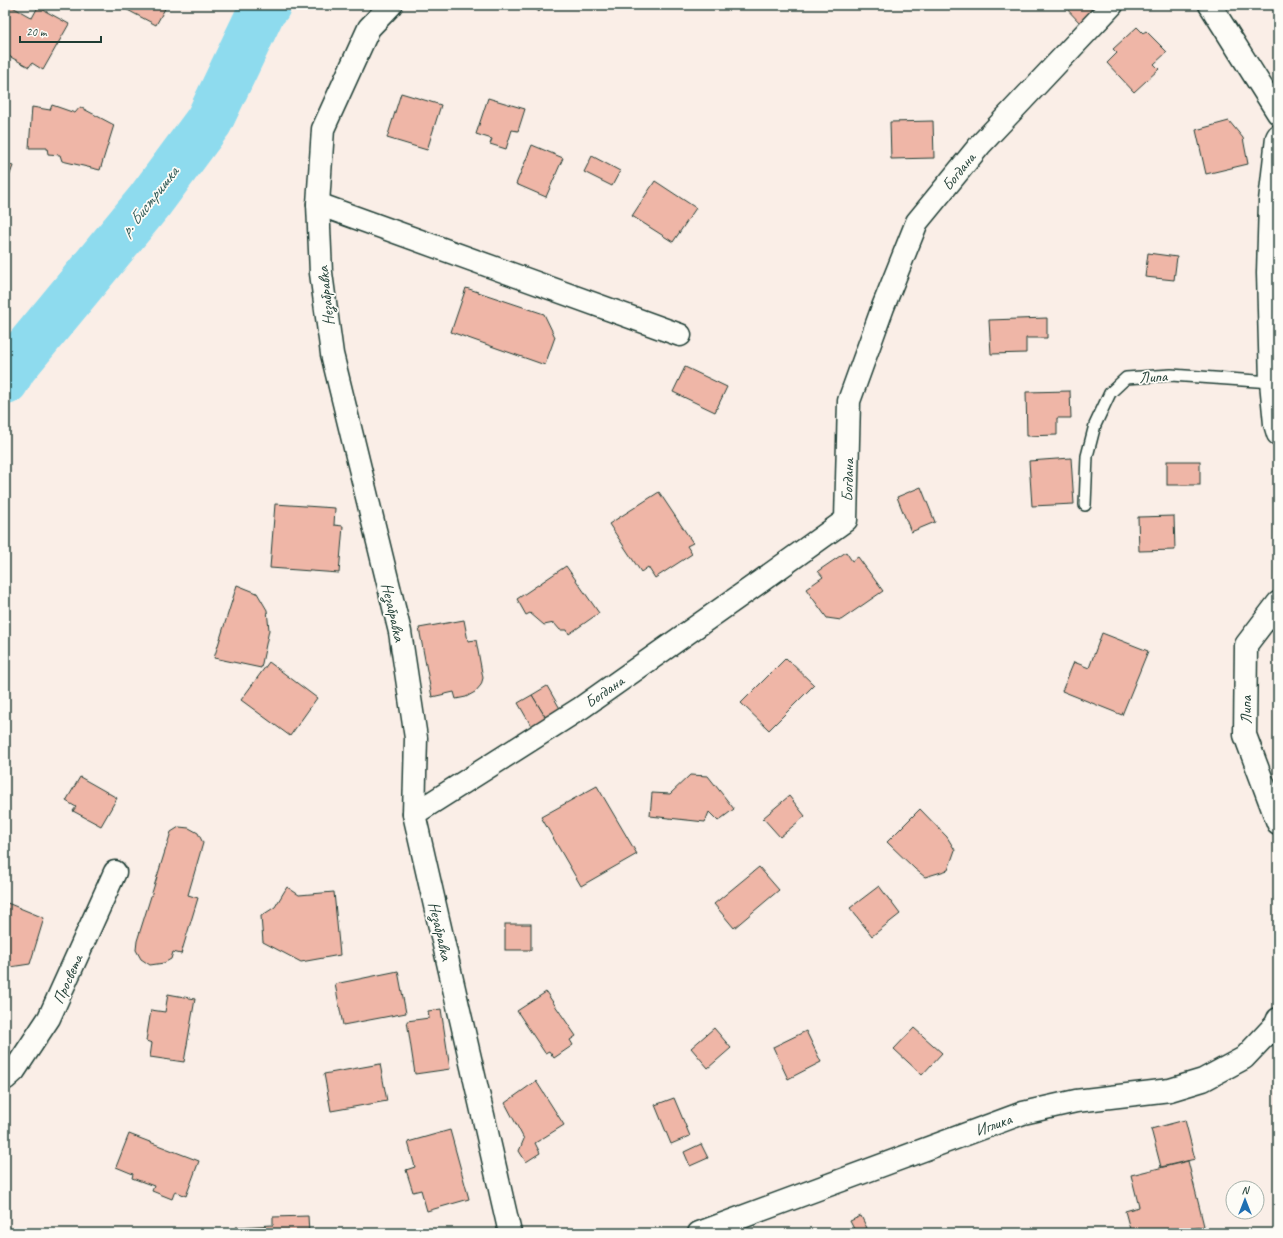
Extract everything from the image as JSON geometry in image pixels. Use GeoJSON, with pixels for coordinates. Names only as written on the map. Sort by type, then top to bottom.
{"type":"FeatureCollection","features":[{"type":"Feature","properties":{"kind":"street","name":"Незабравка"},"geometry":{"type":"LineString","coordinates":[[391,5],[369,28],[323,129],[318,204],[321,273],[332,354],[400,632],[416,738],[414,814],[510,1233]]}},
{"type":"Feature","properties":{"kind":"street","name":"Богдана"},"geometry":{"type":"LineString","coordinates":[[414,814],[581,708],[846,520],[850,401],[883,307],[917,222],[980,145],[1112,5]]}},
{"type":"Feature","properties":{"kind":"street"},"geometry":{"type":"LineString","coordinates":[[1210,5],[1278,113]]}},
{"type":"Feature","properties":{"kind":"street"},"geometry":{"type":"LineString","coordinates":[[1278,136],[1270,201],[1268,259],[1271,382],[1275,424],[1278,434]]}},
{"type":"Feature","properties":{"kind":"street"},"geometry":{"type":"LineString","coordinates":[[318,204],[680,335]]}},
{"type":"Feature","properties":{"kind":"street","name":"Липа"},"geometry":{"type":"LineString","coordinates":[[1278,603],[1246,645],[1245,727],[1245,735],[1278,823]]}},
{"type":"Feature","properties":{"kind":"street","name":"Просвета"},"geometry":{"type":"LineString","coordinates":[[5,1079],[14,1071],[49,1018],[115,872]]}},
{"type":"Feature","properties":{"kind":"street","name":"Иглика"},"geometry":{"type":"LineString","coordinates":[[699,1233],[1023,1113],[1076,1101],[1170,1090],[1203,1080],[1244,1058],[1277,1022]]}},
{"type":"Feature","properties":{"kind":"lane","name":"Липа"},"geometry":{"type":"LineString","coordinates":[[1085,505],[1087,456],[1094,425],[1110,393],[1126,378],[1171,375],[1271,382]]}},
{"type":"Feature","properties":{"kind":"building"},"geometry":{"type":"Polygon","coordinates":[[[9,5],[32,18],[38,7],[69,24],[43,70],[32,63],[29,67],[5,54],[5,13],[9,5]]]}},
{"type":"Feature","properties":{"kind":"building"},"geometry":{"type":"Polygon","coordinates":[[[118,5],[167,5],[156,25],[118,5]]]}},
{"type":"Feature","properties":{"kind":"building"},"geometry":{"type":"Polygon","coordinates":[[[531,5],[544,5],[539,12],[531,5]]]}},
{"type":"Feature","properties":{"kind":"building"},"geometry":{"type":"Polygon","coordinates":[[[1063,5],[1100,5],[1081,24],[1063,5]]]}},
{"type":"Feature","properties":{"kind":"building"},"geometry":{"type":"Polygon","coordinates":[[[1137,27],[1143,33],[1146,31],[1167,52],[1154,64],[1159,69],[1134,92],[1107,63],[1117,53],[1113,49],[1137,27]]]}},
{"type":"Feature","properties":{"kind":"building"},"geometry":{"type":"Polygon","coordinates":[[[401,93],[441,105],[427,150],[387,138],[401,93]]]}},
{"type":"Feature","properties":{"kind":"building"},"geometry":{"type":"Polygon","coordinates":[[[488,98],[525,109],[518,131],[512,130],[506,149],[490,144],[492,139],[476,134],[488,98]]]}},
{"type":"Feature","properties":{"kind":"building"},"geometry":{"type":"Polygon","coordinates":[[[52,105],[75,113],[80,107],[114,125],[100,170],[62,161],[60,155],[48,154],[47,148],[29,148],[32,107],[50,110],[52,105]]]}},
{"type":"Feature","properties":{"kind":"building"},"geometry":{"type":"Polygon","coordinates":[[[933,121],[934,158],[891,159],[890,122],[933,121]]]}},
{"type":"Feature","properties":{"kind":"building"},"geometry":{"type":"Polygon","coordinates":[[[1229,121],[1243,138],[1248,164],[1206,174],[1196,130],[1229,121]]]}},
{"type":"Feature","properties":{"kind":"building"},"geometry":{"type":"Polygon","coordinates":[[[532,145],[563,158],[546,197],[516,184],[532,145]]]}},
{"type":"Feature","properties":{"kind":"building"},"geometry":{"type":"Polygon","coordinates":[[[592,156],[620,171],[612,186],[584,172],[592,156]]]}},
{"type":"Feature","properties":{"kind":"building"},"geometry":{"type":"Polygon","coordinates":[[[5,163],[13,166],[6,185],[5,185],[5,163]]]}},
{"type":"Feature","properties":{"kind":"building"},"geometry":{"type":"Polygon","coordinates":[[[655,181],[696,208],[673,242],[632,216],[655,181]]]}},
{"type":"Feature","properties":{"kind":"building"},"geometry":{"type":"Polygon","coordinates":[[[1148,253],[1177,257],[1174,280],[1145,277],[1148,253]]]}},
{"type":"Feature","properties":{"kind":"building"},"geometry":{"type":"Polygon","coordinates":[[[466,288],[544,314],[555,337],[545,365],[451,332],[466,288]]]}},
{"type":"Feature","properties":{"kind":"building"},"geometry":{"type":"Polygon","coordinates":[[[1047,318],[1047,338],[1026,338],[1026,353],[991,354],[989,320],[1047,318]]]}},
{"type":"Feature","properties":{"kind":"building"},"geometry":{"type":"Polygon","coordinates":[[[685,367],[727,387],[715,412],[673,392],[685,367]]]}},
{"type":"Feature","properties":{"kind":"building"},"geometry":{"type":"Polygon","coordinates":[[[1070,391],[1071,418],[1057,418],[1057,435],[1027,436],[1026,392],[1070,391]]]}},
{"type":"Feature","properties":{"kind":"building"},"geometry":{"type":"Polygon","coordinates":[[[1071,458],[1074,504],[1032,506],[1029,461],[1071,458]]]}},
{"type":"Feature","properties":{"kind":"building"},"geometry":{"type":"Polygon","coordinates":[[[1167,461],[1200,461],[1200,485],[1167,485],[1167,461]]]}},
{"type":"Feature","properties":{"kind":"building"},"geometry":{"type":"Polygon","coordinates":[[[921,487],[935,522],[911,532],[897,497],[921,487]]]}},
{"type":"Feature","properties":{"kind":"building"},"geometry":{"type":"Polygon","coordinates":[[[659,492],[693,543],[687,546],[692,554],[655,578],[648,567],[641,572],[609,524],[659,492]]]}},
{"type":"Feature","properties":{"kind":"building"},"geometry":{"type":"Polygon","coordinates":[[[275,504],[335,508],[334,525],[343,526],[339,573],[270,568],[275,504]]]}},
{"type":"Feature","properties":{"kind":"building"},"geometry":{"type":"Polygon","coordinates":[[[1174,516],[1175,550],[1139,551],[1138,517],[1174,516]]]}},
{"type":"Feature","properties":{"kind":"building"},"geometry":{"type":"Polygon","coordinates":[[[846,552],[852,561],[858,557],[883,591],[841,620],[827,618],[806,589],[823,577],[818,571],[846,552]]]}},
{"type":"Feature","properties":{"kind":"building"},"geometry":{"type":"Polygon","coordinates":[[[566,566],[599,613],[569,634],[567,630],[560,630],[554,623],[544,625],[530,613],[526,615],[517,599],[566,566]]]}},
{"type":"Feature","properties":{"kind":"building"},"geometry":{"type":"Polygon","coordinates":[[[237,585],[257,593],[267,610],[269,630],[261,668],[214,658],[237,585]]]}},
{"type":"Feature","properties":{"kind":"building"},"geometry":{"type":"Polygon","coordinates":[[[464,620],[468,641],[476,640],[483,678],[481,685],[475,692],[466,697],[456,699],[454,692],[432,697],[419,628],[464,620]]]}},
{"type":"Feature","properties":{"kind":"building"},"geometry":{"type":"Polygon","coordinates":[[[1102,633],[1148,651],[1122,715],[1062,691],[1074,662],[1089,668],[1102,633]]]}},
{"type":"Feature","properties":{"kind":"building"},"geometry":{"type":"Polygon","coordinates":[[[786,658],[814,685],[769,730],[741,703],[786,658]]]}},
{"type":"Feature","properties":{"kind":"building"},"geometry":{"type":"Polygon","coordinates":[[[269,662],[317,698],[290,736],[241,700],[269,662]]]}},
{"type":"Feature","properties":{"kind":"building"},"geometry":{"type":"Polygon","coordinates":[[[547,686],[562,712],[547,720],[532,695],[547,686]]]}},
{"type":"Feature","properties":{"kind":"building"},"geometry":{"type":"Polygon","coordinates":[[[532,695],[547,720],[533,729],[518,703],[532,695]]]}},
{"type":"Feature","properties":{"kind":"building"},"geometry":{"type":"Polygon","coordinates":[[[690,775],[708,776],[734,809],[718,821],[709,812],[705,822],[650,816],[652,793],[670,794],[690,775]]]}},
{"type":"Feature","properties":{"kind":"building"},"geometry":{"type":"Polygon","coordinates":[[[80,777],[117,798],[101,826],[73,811],[76,807],[66,801],[80,777]]]}},
{"type":"Feature","properties":{"kind":"building"},"geometry":{"type":"Polygon","coordinates":[[[597,786],[637,854],[581,886],[541,817],[597,786]]]}},
{"type":"Feature","properties":{"kind":"building"},"geometry":{"type":"Polygon","coordinates":[[[789,796],[805,816],[780,837],[763,818],[789,796]]]}},
{"type":"Feature","properties":{"kind":"building"},"geometry":{"type":"Polygon","coordinates":[[[920,809],[947,837],[955,850],[948,870],[925,877],[887,842],[920,809]]]}},
{"type":"Feature","properties":{"kind":"building"},"geometry":{"type":"Polygon","coordinates":[[[179,827],[189,828],[198,833],[203,843],[188,895],[198,898],[181,954],[173,952],[171,959],[164,963],[150,965],[141,959],[136,950],[137,941],[171,832],[179,827]]]}},
{"type":"Feature","properties":{"kind":"building"},"geometry":{"type":"Polygon","coordinates":[[[759,867],[779,890],[734,928],[714,904],[759,867]]]}},
{"type":"Feature","properties":{"kind":"building"},"geometry":{"type":"Polygon","coordinates":[[[879,886],[900,914],[872,936],[850,908],[879,886]]]}},
{"type":"Feature","properties":{"kind":"building"},"geometry":{"type":"Polygon","coordinates":[[[287,887],[299,895],[334,892],[340,955],[301,962],[263,942],[261,916],[275,907],[287,887]]]}},
{"type":"Feature","properties":{"kind":"building"},"geometry":{"type":"Polygon","coordinates":[[[5,902],[44,918],[30,964],[10,967],[7,948],[5,947],[5,902]]]}},
{"type":"Feature","properties":{"kind":"building"},"geometry":{"type":"Polygon","coordinates":[[[505,924],[531,924],[531,950],[505,950],[505,924]]]}},
{"type":"Feature","properties":{"kind":"building"},"geometry":{"type":"Polygon","coordinates":[[[398,971],[406,1013],[343,1025],[335,984],[398,971]]]}},
{"type":"Feature","properties":{"kind":"building"},"geometry":{"type":"Polygon","coordinates":[[[546,992],[576,1036],[570,1040],[573,1045],[554,1058],[549,1051],[545,1053],[517,1011],[546,992]]]}},
{"type":"Feature","properties":{"kind":"building"},"geometry":{"type":"Polygon","coordinates":[[[168,994],[195,999],[184,1062],[150,1057],[152,1043],[146,1041],[151,1010],[165,1012],[168,994]]]}},
{"type":"Feature","properties":{"kind":"building"},"geometry":{"type":"Polygon","coordinates":[[[441,1009],[450,1069],[415,1074],[407,1021],[429,1018],[428,1011],[441,1009]]]}},
{"type":"Feature","properties":{"kind":"building"},"geometry":{"type":"Polygon","coordinates":[[[714,1028],[731,1048],[708,1068],[691,1048],[714,1028]]]}},
{"type":"Feature","properties":{"kind":"building"},"geometry":{"type":"Polygon","coordinates":[[[914,1028],[942,1053],[922,1075],[894,1049],[914,1028]]]}},
{"type":"Feature","properties":{"kind":"building"},"geometry":{"type":"Polygon","coordinates":[[[806,1031],[821,1062],[788,1079],[773,1047],[806,1031]]]}},
{"type":"Feature","properties":{"kind":"building"},"geometry":{"type":"Polygon","coordinates":[[[380,1064],[387,1101],[331,1111],[324,1074],[380,1064]]]}},
{"type":"Feature","properties":{"kind":"building"},"geometry":{"type":"Polygon","coordinates":[[[536,1081],[564,1125],[535,1143],[540,1153],[526,1162],[519,1151],[524,1139],[505,1103],[536,1081]]]}},
{"type":"Feature","properties":{"kind":"building"},"geometry":{"type":"Polygon","coordinates":[[[674,1098],[690,1136],[671,1144],[655,1105],[674,1098]]]}},
{"type":"Feature","properties":{"kind":"building"},"geometry":{"type":"Polygon","coordinates":[[[1185,1120],[1195,1159],[1161,1167],[1151,1129],[1185,1120]]]}},
{"type":"Feature","properties":{"kind":"building"},"geometry":{"type":"Polygon","coordinates":[[[450,1130],[469,1199],[427,1211],[421,1190],[413,1192],[406,1170],[415,1167],[408,1142],[450,1130]]]}},
{"type":"Feature","properties":{"kind":"building"},"geometry":{"type":"Polygon","coordinates":[[[129,1134],[199,1161],[186,1196],[175,1191],[172,1199],[152,1191],[154,1186],[132,1178],[133,1174],[116,1167],[129,1134]]]}},
{"type":"Feature","properties":{"kind":"building"},"geometry":{"type":"Polygon","coordinates":[[[701,1144],[708,1158],[690,1166],[684,1152],[701,1144]]]}},
{"type":"Feature","properties":{"kind":"building"},"geometry":{"type":"Polygon","coordinates":[[[1188,1161],[1204,1226],[1176,1233],[1131,1233],[1125,1211],[1139,1207],[1131,1175],[1188,1161]]]}},
{"type":"Feature","properties":{"kind":"building"},"geometry":{"type":"Polygon","coordinates":[[[308,1216],[309,1233],[236,1233],[236,1227],[273,1225],[273,1217],[308,1216]]]}},
{"type":"Feature","properties":{"kind":"building"},"geometry":{"type":"Polygon","coordinates":[[[861,1216],[867,1228],[856,1233],[850,1221],[861,1216]]]}},
{"type":"Feature","properties":{"kind":"waterway","name":"р. Бистришка"},"geometry":{"type":"LineString","coordinates":[[5,381],[13,367],[149,202],[209,121],[262,10],[267,5]]}}]}
